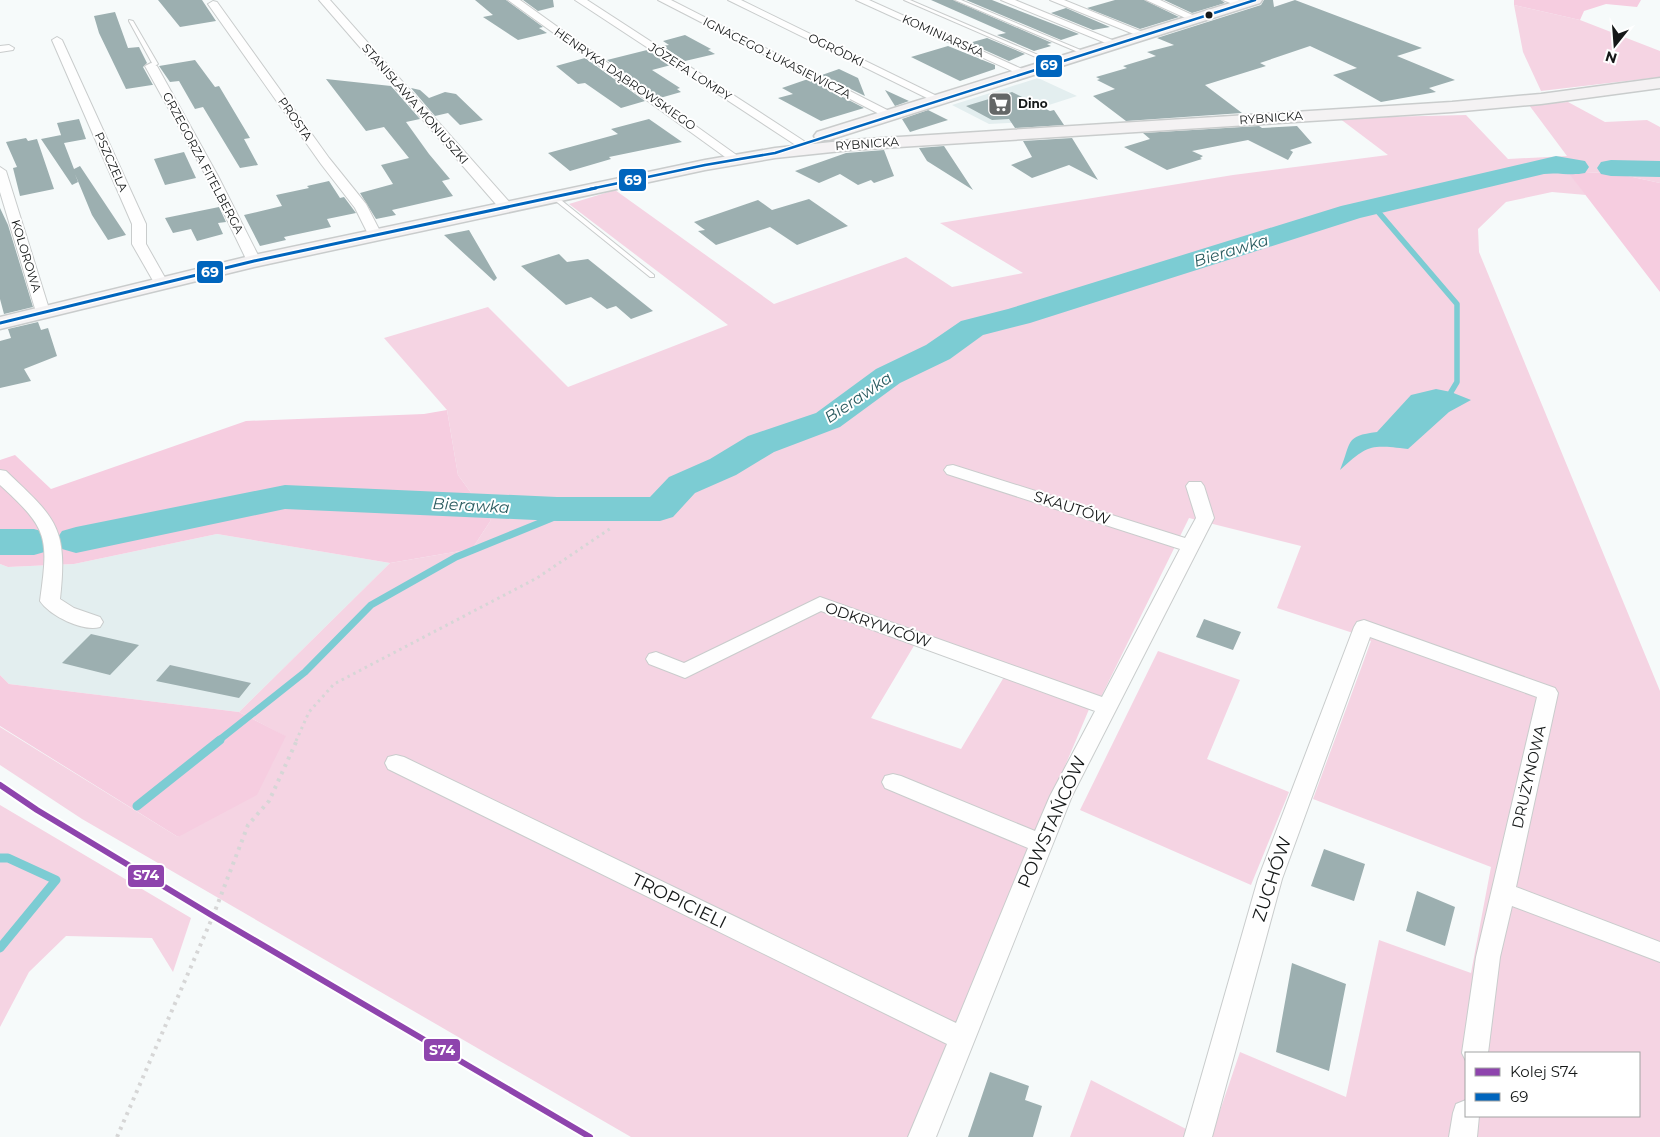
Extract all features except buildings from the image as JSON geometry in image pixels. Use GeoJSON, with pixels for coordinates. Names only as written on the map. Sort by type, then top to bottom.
{"type":"FeatureCollection","features":[{"type":"Feature","properties":{"kind":"main road"},"geometry":{"type":"LineString","coordinates":[[775,152],[1056,64],[1196,19],[1242,2]]}},
{"type":"Feature","properties":{"kind":"main road","name":"RYBNICKA"},"geometry":{"type":"LineString","coordinates":[[0,324],[254,261],[775,152],[880,142],[1452,108],[1540,99],[1660,83]]}},
{"type":"Feature","properties":{"kind":"main road"},"geometry":{"type":"LineString","coordinates":[[862,124],[880,142]]}},
{"type":"Feature","properties":{"kind":"street","name":"STANISŁAWA MONIUSZKI"},"geometry":{"type":"LineString","coordinates":[[324,0],[506,207]]}},
{"type":"Feature","properties":{"kind":"street","name":"HENRYKA DĄBROWSKIEGO"},"geometry":{"type":"LineString","coordinates":[[513,0],[736,159]]}},
{"type":"Feature","properties":{"kind":"street","name":"JÓZEFA LOMPY"},"geometry":{"type":"LineString","coordinates":[[580,0],[801,143]]}},
{"type":"Feature","properties":{"kind":"street","name":"IGNACEGO ŁUKASIEWICZA"},"geometry":{"type":"LineString","coordinates":[[663,0],[890,115]]}},
{"type":"Feature","properties":{"kind":"street","name":"OGRÓDKI"},"geometry":{"type":"LineString","coordinates":[[733,0],[939,100]]}},
{"type":"Feature","properties":{"kind":"street","name":"KOMINIARSKA"},"geometry":{"type":"LineString","coordinates":[[861,0],[1025,73]]}},
{"type":"Feature","properties":{"kind":"street"},"geometry":{"type":"LineString","coordinates":[[1006,0],[1117,44]]}},
{"type":"Feature","properties":{"kind":"street"},"geometry":{"type":"LineString","coordinates":[[1055,0],[1145,35]]}},
{"type":"Feature","properties":{"kind":"street"},"geometry":{"type":"LineString","coordinates":[[1151,0],[1196,19]]}},
{"type":"Feature","properties":{"kind":"street","name":"PROSTA"},"geometry":{"type":"LineString","coordinates":[[213,4],[325,161],[361,207],[375,235]]}},
{"type":"Feature","properties":{"kind":"street","name":"PSZCZELA"},"geometry":{"type":"LineString","coordinates":[[57,40],[139,224],[140,244],[161,283]]}},
{"type":"Feature","properties":{"kind":"street","name":"GRZEGORZA FITELBERGA"},"geometry":{"type":"LineString","coordinates":[[151,66],[212,176],[254,261]]}},
{"type":"Feature","properties":{"kind":"street","name":"KOLOROWA"},"geometry":{"type":"LineString","coordinates":[[0,171],[43,312]]}},
{"type":"Feature","properties":{"kind":"street","name":"SKAUTÓW"},"geometry":{"type":"LineString","coordinates":[[953,470],[1190,546]]}},
{"type":"Feature","properties":{"kind":"street"},"geometry":{"type":"LineString","coordinates":[[0,475],[44,518],[52,536],[54,558],[50,601],[67,613],[93,622]]}},
{"type":"Feature","properties":{"kind":"street"},"geometry":{"type":"LineString","coordinates":[[1194,486],[1205,518]]}},
{"type":"Feature","properties":{"kind":"street","name":"POWSTAŃCÓW"},"geometry":{"type":"LineString","coordinates":[[922,1137],[1060,796],[1205,518]]}},
{"type":"Feature","properties":{"kind":"street","name":"ODKRYWCÓW"},"geometry":{"type":"LineString","coordinates":[[656,659],[685,671],[820,604],[1106,707]]}},
{"type":"Feature","properties":{"kind":"street","name":"DRUŻYNOWA"},"geometry":{"type":"LineString","coordinates":[[1364,627],[1548,693],[1488,957],[1474,1052]]}},
{"type":"Feature","properties":{"kind":"street","name":"ZUCHÓW"},"geometry":{"type":"LineString","coordinates":[[1198,1137],[1270,879],[1364,627]]}},
{"type":"Feature","properties":{"kind":"street","name":"TROPICIELI"},"geometry":{"type":"LineString","coordinates":[[396,762],[962,1039]]}},
{"type":"Feature","properties":{"kind":"street"},"geometry":{"type":"LineString","coordinates":[[893,782],[1041,843]]}},
{"type":"Feature","properties":{"kind":"street"},"geometry":{"type":"LineString","coordinates":[[1503,892],[1659,952]]}},
{"type":"Feature","properties":{"kind":"street"},"geometry":{"type":"LineString","coordinates":[[1463,1137],[1466,1117]]}},
{"type":"Feature","properties":{"kind":"lane"},"geometry":{"type":"LineString","coordinates":[[906,0],[1056,64]]}},
{"type":"Feature","properties":{"kind":"lane"},"geometry":{"type":"LineString","coordinates":[[956,0],[1087,54]]}},
{"type":"Feature","properties":{"kind":"lane"},"geometry":{"type":"LineString","coordinates":[[131,21],[155,64],[151,66]]}},
{"type":"Feature","properties":{"kind":"lane"},"geometry":{"type":"LineString","coordinates":[[554,197],[652,276]]}},
{"type":"Feature","properties":{"kind":"path"},"geometry":{"type":"LineString","coordinates":[[117,1137],[213,916],[248,825],[269,801],[309,712],[334,684],[537,578],[611,528]]}},
{"type":"Feature","properties":{"kind":"shaded area"},"geometry":{"type":"Polygon","coordinates":[[[1514,0],[1641,0],[1637,7],[1606,4],[1584,11],[1580,20],[1514,5],[1514,0]]]}},
{"type":"Feature","properties":{"kind":"shaded area"},"geometry":{"type":"Polygon","coordinates":[[[1514,5],[1580,20],[1660,51],[1660,77],[1541,91],[1523,52],[1514,5]]]}},
{"type":"Feature","properties":{"kind":"shaded area"},"geometry":{"type":"Polygon","coordinates":[[[1038,78],[1077,96],[1027,112],[1043,121],[989,124],[952,105],[1038,78]]]}},
{"type":"Feature","properties":{"kind":"shaded area"},"geometry":{"type":"Polygon","coordinates":[[[1568,102],[1605,122],[1647,120],[1660,127],[1660,183],[1619,174],[1568,171],[1586,195],[1552,192],[1506,202],[1478,229],[1479,252],[1660,691],[1660,1137],[1211,1137],[1240,1052],[1346,1097],[1379,940],[1471,973],[1491,867],[1313,799],[1371,641],[1353,633],[1277,608],[1301,546],[1189,518],[1101,697],[915,644],[871,718],[961,749],[1004,677],[1090,707],[908,1137],[631,1137],[82,819],[0,765],[0,727],[178,837],[285,736],[239,712],[390,563],[472,549],[491,520],[458,475],[447,410],[384,338],[488,307],[568,387],[728,325],[569,204],[615,190],[774,304],[906,257],[952,287],[1023,273],[940,223],[1233,175],[1388,155],[1339,118],[1466,115],[1508,159],[1567,156],[1529,105],[1568,102]]]}},
{"type":"Feature","properties":{"kind":"shaded area"},"geometry":{"type":"Polygon","coordinates":[[[1567,171],[1619,174],[1660,183],[1660,292],[1567,171]]]}},
{"type":"Feature","properties":{"kind":"shaded area"},"geometry":{"type":"Polygon","coordinates":[[[447,410],[458,475],[491,520],[472,549],[390,563],[217,534],[74,564],[8,567],[0,564],[0,460],[15,455],[51,489],[246,421],[424,414],[447,410]]]}},
{"type":"Feature","properties":{"kind":"shaded area"},"geometry":{"type":"Polygon","coordinates":[[[217,534],[390,563],[239,712],[9,684],[0,675],[0,564],[8,567],[74,564],[217,534]]]}},
{"type":"Feature","properties":{"kind":"shaded area"},"geometry":{"type":"Polygon","coordinates":[[[1158,651],[1240,680],[1207,759],[1289,792],[1251,885],[1080,810],[1158,651]]]}},
{"type":"Feature","properties":{"kind":"shaded area"},"geometry":{"type":"Polygon","coordinates":[[[0,675],[9,684],[239,712],[286,736],[257,795],[178,837],[0,726],[0,675]]]}},
{"type":"Feature","properties":{"kind":"shaded area"},"geometry":{"type":"Polygon","coordinates":[[[0,805],[191,918],[173,972],[152,938],[66,936],[29,972],[0,1027],[0,805]]]}},
{"type":"Feature","properties":{"kind":"shaded area"},"geometry":{"type":"Polygon","coordinates":[[[1091,1080],[1188,1130],[1186,1137],[1070,1137],[1091,1080]]]}},
{"type":"Feature","properties":{"kind":"water"},"geometry":{"type":"Polygon","coordinates":[[[1436,389],[1451,392],[1471,400],[1449,412],[1408,449],[1371,448],[1358,455],[1340,470],[1348,447],[1354,438],[1377,432],[1411,395],[1436,389]]]}},
{"type":"Feature","properties":{"kind":"waterway","name":"Bierawka"},"geometry":{"type":"LineString","coordinates":[[76,540],[285,497],[557,509],[660,509],[682,485],[723,467],[761,444],[828,420],[888,376],[938,352],[972,328],[1019,316],[1351,212],[1544,166],[1556,164],[1575,167]]}},
{"type":"Feature","properties":{"kind":"waterway","name":"Bierawka"},"geometry":{"type":"LineString","coordinates":[[1611,168],[1660,169]]}},
{"type":"Feature","properties":{"kind":"waterway"},"geometry":{"type":"LineString","coordinates":[[1374,207],[1457,304],[1457,382],[1451,392]]}},
{"type":"Feature","properties":{"kind":"waterway"},"geometry":{"type":"LineString","coordinates":[[218,741],[305,672],[371,605],[456,557],[574,509]]}},
{"type":"Feature","properties":{"kind":"waterway","name":"Bierawka"},"geometry":{"type":"LineString","coordinates":[[0,542],[34,542]]}},
{"type":"Feature","properties":{"kind":"waterway"},"geometry":{"type":"LineString","coordinates":[[137,806],[220,740]]}},
{"type":"Feature","properties":{"kind":"waterway"},"geometry":{"type":"LineString","coordinates":[[0,858],[8,858],[56,880],[0,948]]}},
{"type":"Feature","properties":{"kind":"rail line","name":"S74"},"geometry":{"type":"LineString","coordinates":[[0,785],[37,810],[213,916],[590,1137]]}},
{"type":"Feature","properties":{"kind":"transit line","name":"69"},"geometry":{"type":"LineString","coordinates":[[0,323],[254,261],[705,165],[775,153],[1255,0]]}},
{"type":"Feature","properties":{"kind":"place","name":"Dino"},"geometry":{"type":"Point","coordinates":[1000,104]}}]}
